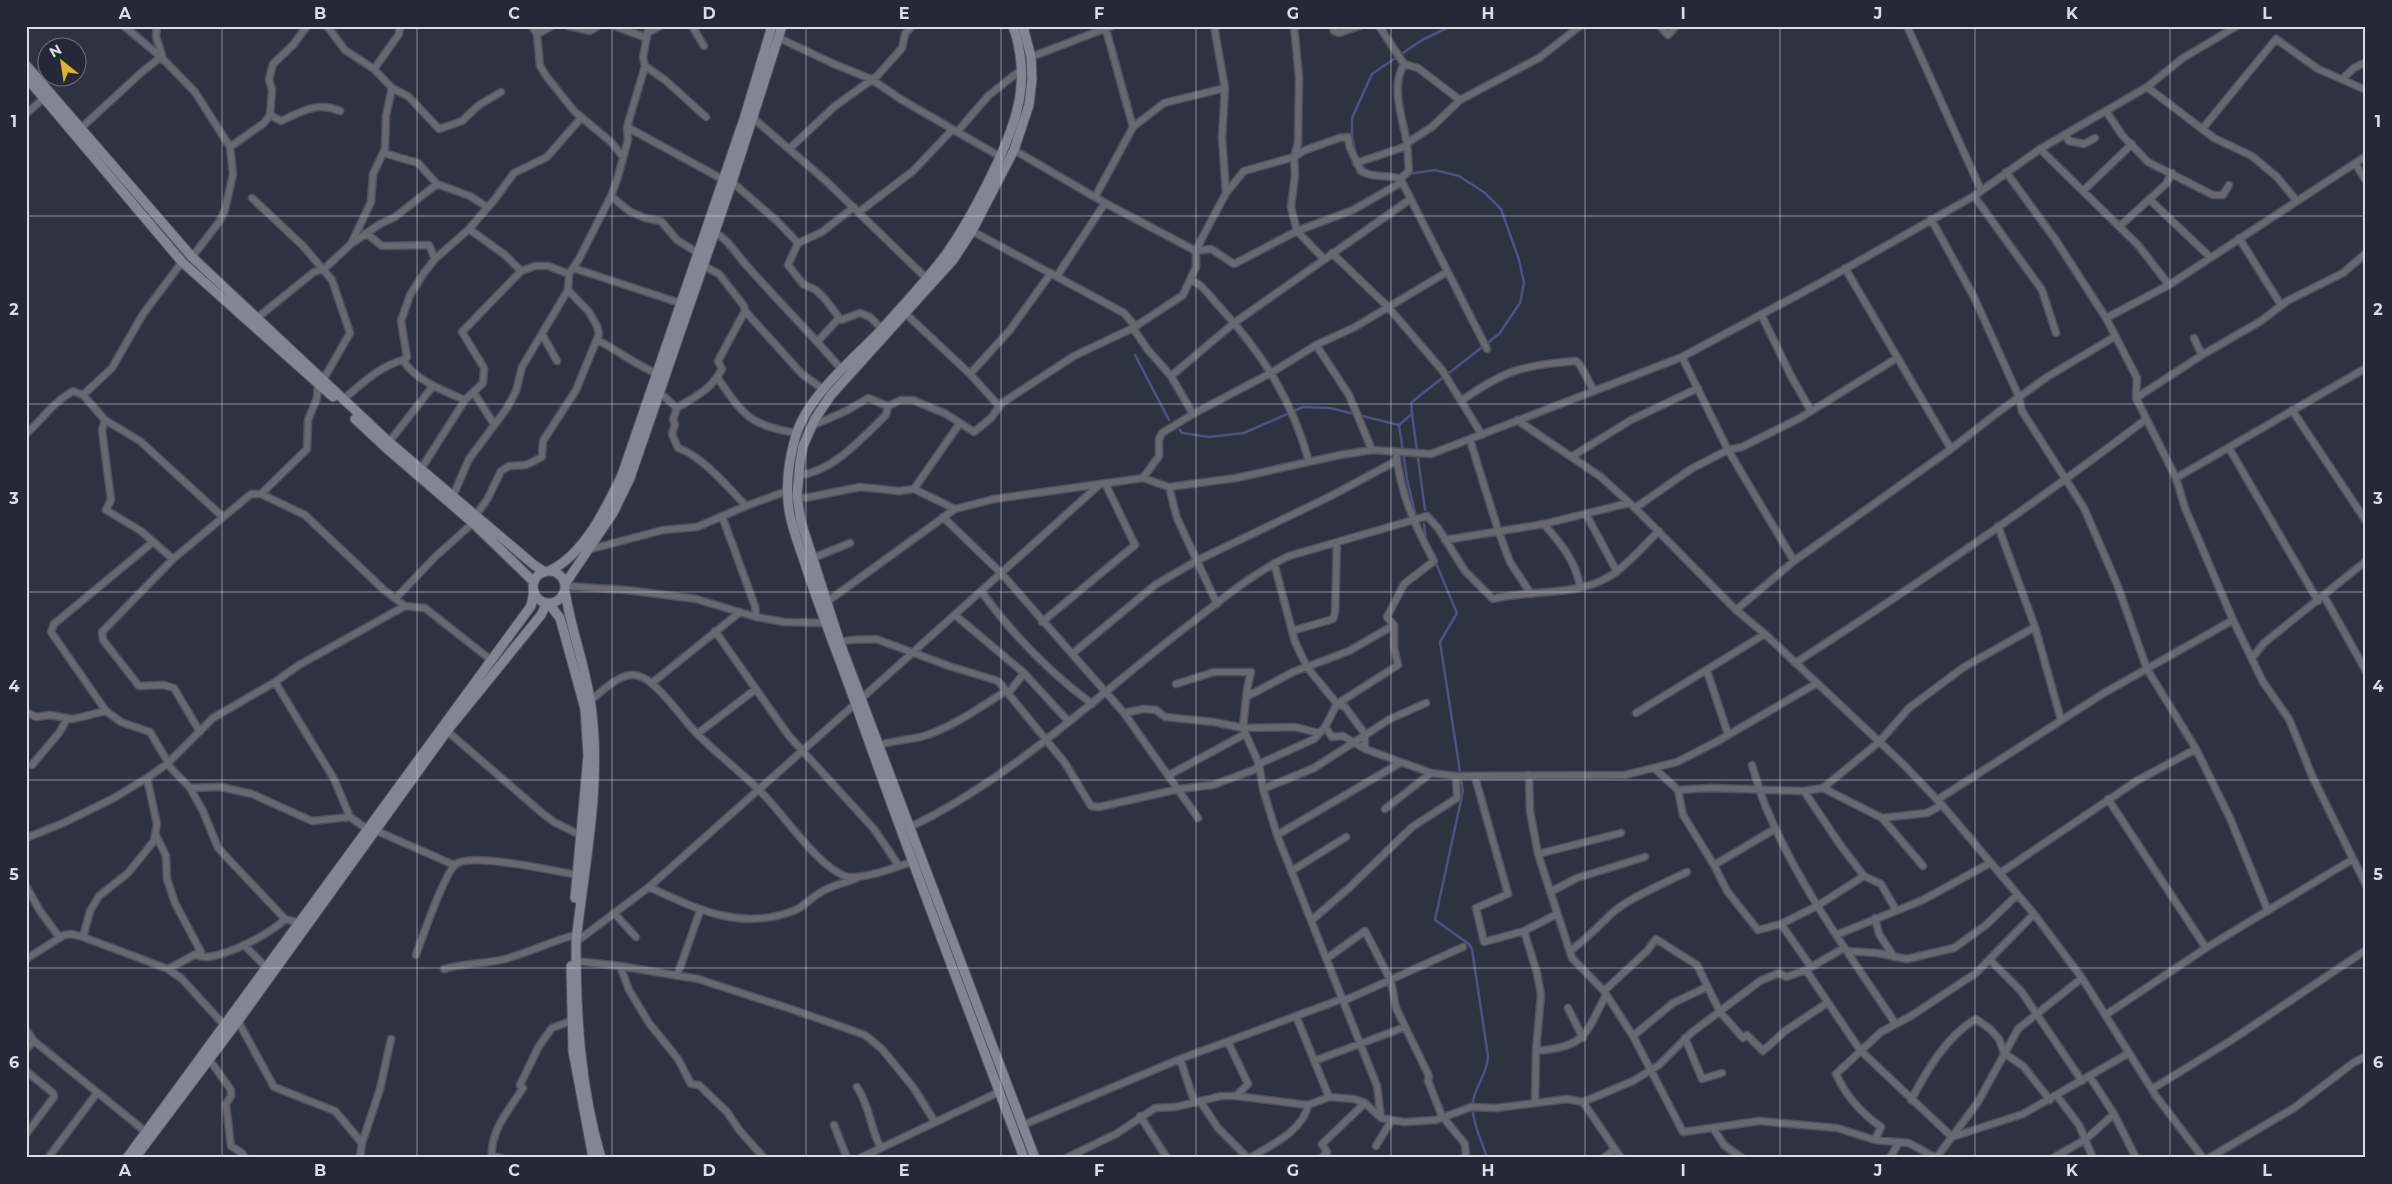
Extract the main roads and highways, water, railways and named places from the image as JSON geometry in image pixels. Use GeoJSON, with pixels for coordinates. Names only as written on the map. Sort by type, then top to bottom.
{"type":"FeatureCollection","features":[{"type":"Feature","properties":{"kind":"main road"},"geometry":{"type":"LineString","coordinates":[[135,1158],[377,831],[447,731],[548,604],[559,600],[565,587],[613,513],[630,478],[658,392],[732,182],[782,26]]}},
{"type":"Feature","properties":{"kind":"main road"},"geometry":{"type":"LineString","coordinates":[[1013,26],[1018,40],[1022,69],[1018,108],[999,156],[960,234],[946,254],[882,328],[824,390],[806,416],[796,434],[789,464],[787,492],[792,524],[825,623],[879,745],[910,827],[1004,1089],[1024,1158]]}},
{"type":"Feature","properties":{"kind":"main road"},"geometry":{"type":"LineString","coordinates":[[1023,26],[1031,57],[1032,79],[1029,106],[1014,150],[972,231],[953,260],[832,395],[812,426],[803,446],[798,496],[801,522],[912,862],[1004,1089],[1023,1125],[1034,1158]]}},
{"type":"Feature","properties":{"kind":"main road"},"geometry":{"type":"LineString","coordinates":[[127,1158],[531,606],[534,587],[547,572],[561,566],[570,556],[605,508],[622,475],[745,116],[769,28]]}},
{"type":"Feature","properties":{"kind":"main road"},"geometry":{"type":"LineString","coordinates":[[26,65],[192,257],[257,318],[384,447],[534,565],[547,572],[558,574],[565,587],[570,622],[590,701],[595,755],[592,796],[574,939],[579,1053],[594,1158]]}},
{"type":"Feature","properties":{"kind":"main road"},"geometry":{"type":"LineString","coordinates":[[26,77],[182,262],[320,383],[344,399],[389,442],[453,496],[534,587],[538,599],[548,604],[560,618],[585,709],[588,756],[577,875],[571,1022],[579,1091],[594,1158]]}},
{"type":"Feature","properties":{"kind":"waterway"},"geometry":{"type":"LineString","coordinates":[[1356,154],[1352,138],[1352,118],[1372,74],[1422,40],[1451,26]]}},
{"type":"Feature","properties":{"kind":"waterway"},"geometry":{"type":"LineString","coordinates":[[1359,162],[1367,171]]}},
{"type":"Feature","properties":{"kind":"waterway"},"geometry":{"type":"LineString","coordinates":[[1408,174],[1435,170],[1459,176],[1485,193],[1501,209],[1519,260],[1524,283],[1520,303],[1499,334],[1411,403],[1412,414],[1399,425],[1407,479],[1416,517]]}},
{"type":"Feature","properties":{"kind":"waterway"},"geometry":{"type":"LineString","coordinates":[[1135,355],[1169,420]]}},
{"type":"Feature","properties":{"kind":"waterway"},"geometry":{"type":"LineString","coordinates":[[1180,430],[1182,433],[1209,437],[1244,433],[1303,407],[1330,408],[1399,425]]}},
{"type":"Feature","properties":{"kind":"waterway"},"geometry":{"type":"LineString","coordinates":[[1412,414],[1425,510]]}},
{"type":"Feature","properties":{"kind":"waterway"},"geometry":{"type":"LineString","coordinates":[[1424,524],[1426,541]]}},
{"type":"Feature","properties":{"kind":"waterway"},"geometry":{"type":"LineString","coordinates":[[1435,561],[1457,613],[1440,642],[1463,791],[1435,920],[1469,944],[1472,949],[1488,1056],[1486,1068],[1473,1101],[1473,1115],[1487,1158]]}}]}
